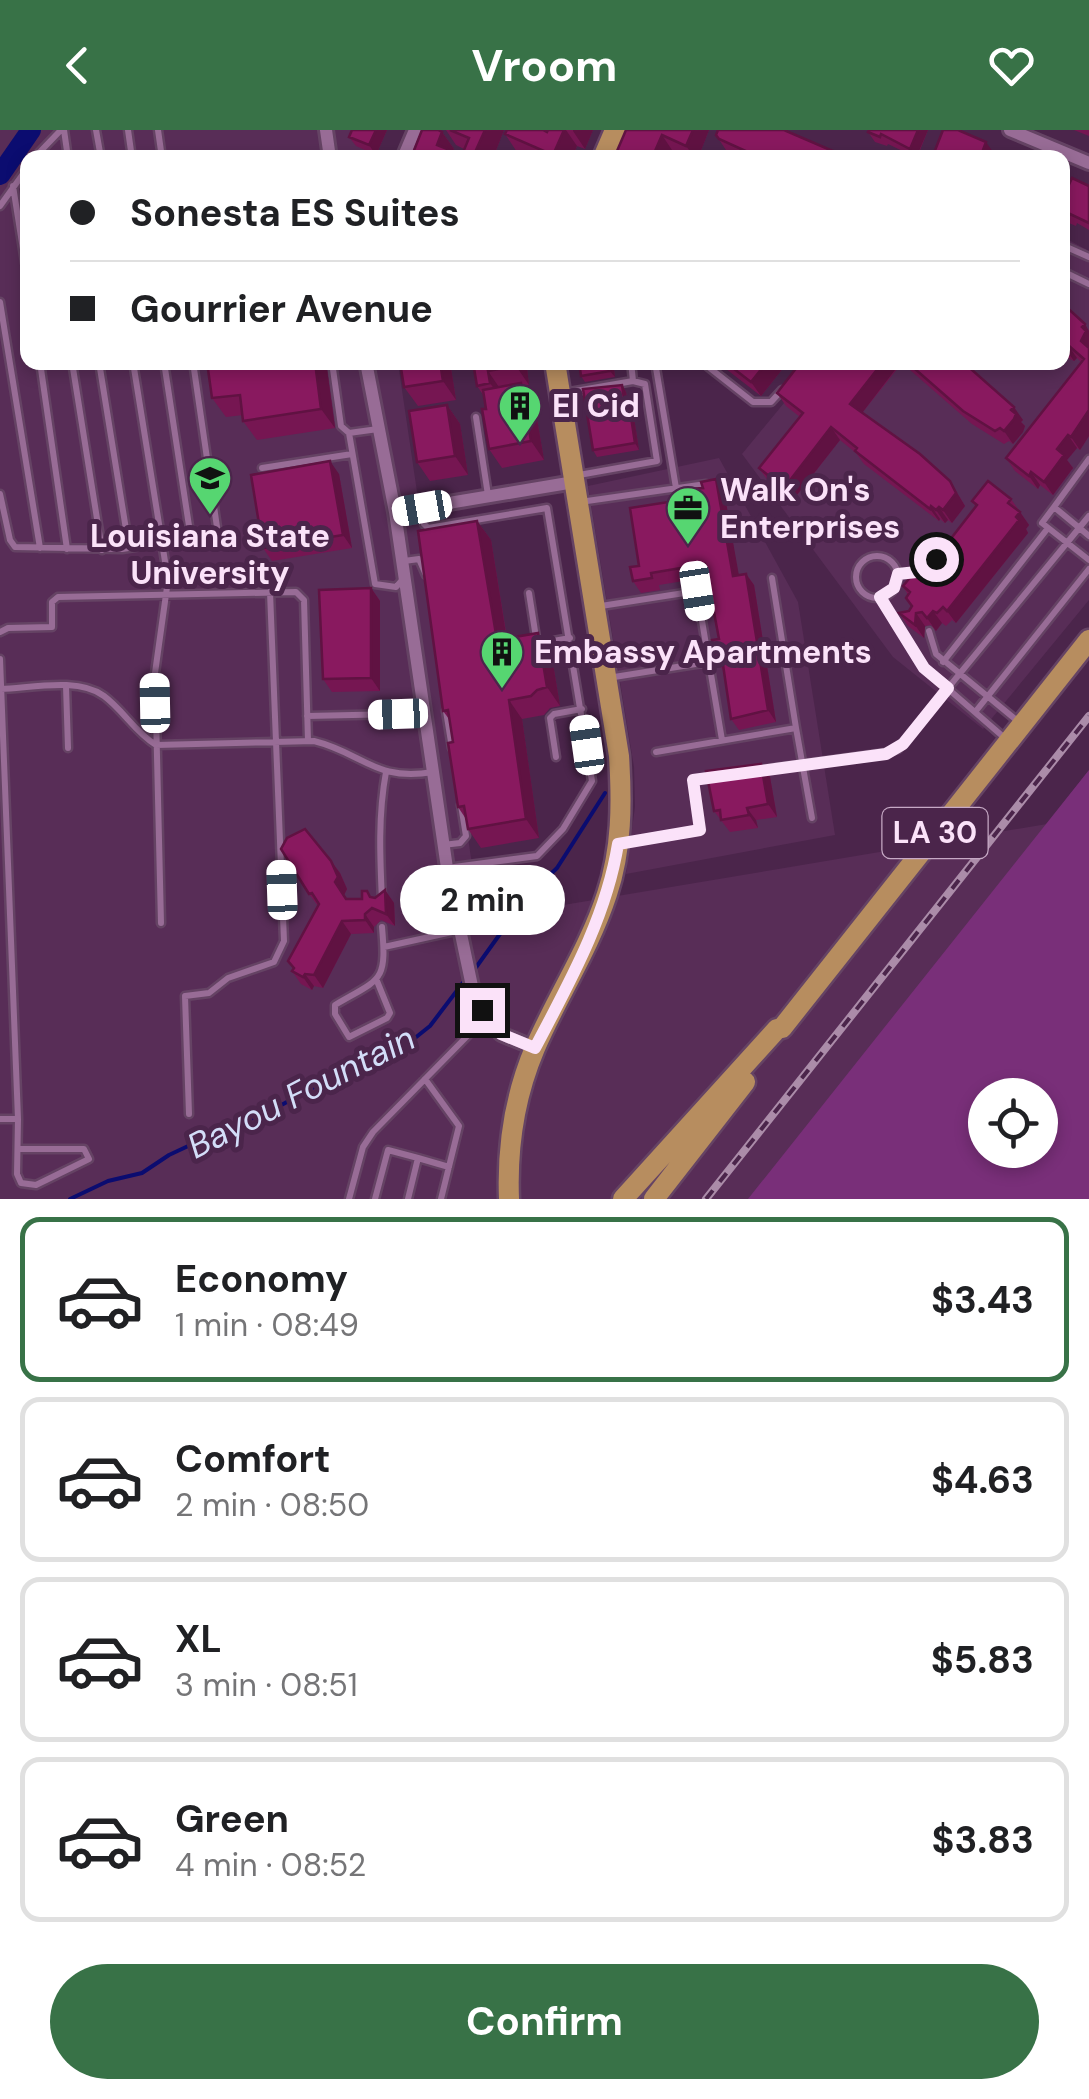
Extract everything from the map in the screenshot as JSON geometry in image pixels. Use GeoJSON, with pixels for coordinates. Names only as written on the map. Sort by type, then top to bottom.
{"type":"FeatureCollection","features":[{"type":"Feature","properties":{"kind":"main road"},"geometry":{"type":"LineString","coordinates":[[510,1199],[514,1118],[535,1048],[584,955],[608,892],[618,844],[619,756],[556,370]]}},
{"type":"Feature","properties":{"kind":"main road","name":"LA 30"},"geometry":{"type":"LineString","coordinates":[[623,1199],[782,1028],[1089,640]]}},
{"type":"Feature","properties":{"kind":"main road","name":"LA 30"},"geometry":{"type":"LineString","coordinates":[[654,1199],[782,1034],[782,1028]]}},
{"type":"Feature","properties":{"kind":"street"},"geometry":{"type":"LineString","coordinates":[[1010,130],[1038,135],[1064,150]]}},
{"type":"Feature","properties":{"kind":"street"},"geometry":{"type":"LineString","coordinates":[[368,370],[423,664],[423,706],[447,868],[473,991],[501,1034],[535,1048]]}},
{"type":"Feature","properties":{"kind":"street"},"geometry":{"type":"LineString","coordinates":[[395,512],[544,487],[575,487]]}},
{"type":"Feature","properties":{"kind":"lane"},"geometry":{"type":"LineString","coordinates":[[44,150],[62,130]]}},
{"type":"Feature","properties":{"kind":"lane"},"geometry":{"type":"LineString","coordinates":[[0,206],[20,177]]}},
{"type":"Feature","properties":{"kind":"lane"},"geometry":{"type":"LineString","coordinates":[[14,186],[20,227]]}},
{"type":"Feature","properties":{"kind":"lane"},"geometry":{"type":"LineString","coordinates":[[0,302],[40,548]]}},
{"type":"Feature","properties":{"kind":"lane"},"geometry":{"type":"LineString","coordinates":[[41,370],[68,549]]}},
{"type":"Feature","properties":{"kind":"lane"},"geometry":{"type":"LineString","coordinates":[[73,370],[102,550]]}},
{"type":"Feature","properties":{"kind":"lane"},"geometry":{"type":"LineString","coordinates":[[100,370],[129,548]]}},
{"type":"Feature","properties":{"kind":"lane"},"geometry":{"type":"LineString","coordinates":[[133,370],[168,580],[155,673],[161,923]]}},
{"type":"Feature","properties":{"kind":"lane"},"geometry":{"type":"LineString","coordinates":[[165,370],[191,539]]}},
{"type":"Feature","properties":{"kind":"lane"},"geometry":{"type":"LineString","coordinates":[[0,494],[15,547],[102,550],[218,534],[194,370]]}},
{"type":"Feature","properties":{"kind":"lane"},"geometry":{"type":"LineString","coordinates":[[333,370],[341,426],[349,433],[375,584],[396,587],[405,577]]}},
{"type":"Feature","properties":{"kind":"lane"},"geometry":{"type":"LineString","coordinates":[[631,370],[633,381]]}},
{"type":"Feature","properties":{"kind":"lane"},"geometry":{"type":"LineString","coordinates":[[656,370],[676,488]]}},
{"type":"Feature","properties":{"kind":"lane"},"geometry":{"type":"LineString","coordinates":[[712,370],[753,402],[770,402],[785,386]]}},
{"type":"Feature","properties":{"kind":"lane"},"geometry":{"type":"LineString","coordinates":[[560,393],[633,381],[645,384],[657,461],[575,487]]}},
{"type":"Feature","properties":{"kind":"lane"},"geometry":{"type":"LineString","coordinates":[[476,417],[488,496]]}},
{"type":"Feature","properties":{"kind":"lane"},"geometry":{"type":"LineString","coordinates":[[349,433],[379,429]]}},
{"type":"Feature","properties":{"kind":"lane"},"geometry":{"type":"LineString","coordinates":[[262,468],[352,454]]}},
{"type":"Feature","properties":{"kind":"lane"},"geometry":{"type":"LineString","coordinates":[[1089,459],[1042,523],[1089,560]]}},
{"type":"Feature","properties":{"kind":"lane"},"geometry":{"type":"LineString","coordinates":[[575,487],[676,488],[707,484]]}},
{"type":"Feature","properties":{"kind":"lane"},"geometry":{"type":"LineString","coordinates":[[447,868],[537,856],[562,829],[592,781],[544,487]]}},
{"type":"Feature","properties":{"kind":"lane"},"geometry":{"type":"LineString","coordinates":[[422,508],[428,528],[546,508]]}},
{"type":"Feature","properties":{"kind":"lane"},"geometry":{"type":"LineString","coordinates":[[1056,509],[1089,536]]}},
{"type":"Feature","properties":{"kind":"lane"},"geometry":{"type":"LineString","coordinates":[[748,772],[895,751],[961,676],[1089,516]]}},
{"type":"Feature","properties":{"kind":"lane"},"geometry":{"type":"LineString","coordinates":[[943,662],[1048,528]]}},
{"type":"Feature","properties":{"kind":"lane"},"geometry":{"type":"LineString","coordinates":[[873,556],[886,558],[898,574],[894,588],[880,597],[870,596],[859,588],[856,575],[861,562],[873,556]]}},
{"type":"Feature","properties":{"kind":"lane"},"geometry":{"type":"LineString","coordinates":[[402,561],[419,560],[428,588]]}},
{"type":"Feature","properties":{"kind":"lane"},"geometry":{"type":"LineString","coordinates":[[976,711],[1089,569]]}},
{"type":"Feature","properties":{"kind":"lane"},"geometry":{"type":"LineString","coordinates":[[898,574],[908,574]]}},
{"type":"Feature","properties":{"kind":"lane"},"geometry":{"type":"LineString","coordinates":[[772,578],[812,818]]}},
{"type":"Feature","properties":{"kind":"lane"},"geometry":{"type":"LineString","coordinates":[[595,606],[697,591],[722,740]]}},
{"type":"Feature","properties":{"kind":"lane"},"geometry":{"type":"LineString","coordinates":[[189,1114],[185,996],[209,993],[228,978],[274,962],[284,941],[270,592]]}},
{"type":"Feature","properties":{"kind":"lane"},"geometry":{"type":"LineString","coordinates":[[0,632],[8,628],[52,628],[52,602],[58,597],[296,592],[304,600],[308,741]]}},
{"type":"Feature","properties":{"kind":"lane"},"geometry":{"type":"LineString","coordinates":[[529,593],[537,644],[570,638]]}},
{"type":"Feature","properties":{"kind":"lane"},"geometry":{"type":"LineString","coordinates":[[880,597],[924,668],[976,711],[1014,733]]}},
{"type":"Feature","properties":{"kind":"lane"},"geometry":{"type":"LineString","coordinates":[[887,609],[900,614]]}},
{"type":"Feature","properties":{"kind":"lane"},"geometry":{"type":"LineString","coordinates":[[929,631],[936,654],[988,697],[1014,733]]}},
{"type":"Feature","properties":{"kind":"lane"},"geometry":{"type":"LineString","coordinates":[[924,668],[936,654]]}},
{"type":"Feature","properties":{"kind":"lane"},"geometry":{"type":"LineString","coordinates":[[0,659],[18,1174],[21,1183],[36,1185],[89,1159],[84,1149],[18,1149]]}},
{"type":"Feature","properties":{"kind":"lane"},"geometry":{"type":"LineString","coordinates":[[607,678],[708,662]]}},
{"type":"Feature","properties":{"kind":"lane"},"geometry":{"type":"LineString","coordinates":[[66,686],[68,748]]}},
{"type":"Feature","properties":{"kind":"lane"},"geometry":{"type":"LineString","coordinates":[[1,689],[85,688],[100,694],[156,745],[308,741],[336,748],[386,772],[433,772]]}},
{"type":"Feature","properties":{"kind":"lane"},"geometry":{"type":"LineString","coordinates":[[444,698],[452,751]]}},
{"type":"Feature","properties":{"kind":"lane"},"geometry":{"type":"LineString","coordinates":[[308,716],[398,714],[423,706]]}},
{"type":"Feature","properties":{"kind":"lane"},"geometry":{"type":"LineString","coordinates":[[556,757],[550,718],[582,709]]}},
{"type":"Feature","properties":{"kind":"lane"},"geometry":{"type":"LineString","coordinates":[[656,752],[796,728]]}},
{"type":"Feature","properties":{"kind":"lane"},"geometry":{"type":"LineString","coordinates":[[428,736],[450,734]]}},
{"type":"Feature","properties":{"kind":"lane"},"geometry":{"type":"LineString","coordinates":[[382,904],[381,795],[386,772]]}},
{"type":"Feature","properties":{"kind":"lane"},"geometry":{"type":"LineString","coordinates":[[618,844],[700,830],[693,780],[730,775]]}},
{"type":"Feature","properties":{"kind":"lane"},"geometry":{"type":"LineString","coordinates":[[444,845],[460,843],[466,836],[460,802]]}},
{"type":"Feature","properties":{"kind":"lane"},"geometry":{"type":"LineString","coordinates":[[377,980],[390,1014],[349,1037],[334,1014],[335,1005],[377,980],[386,962],[382,927]]}},
{"type":"Feature","properties":{"kind":"lane"},"geometry":{"type":"LineString","coordinates":[[384,948],[463,934]]}},
{"type":"Feature","properties":{"kind":"lane"},"geometry":{"type":"LineString","coordinates":[[349,1199],[363,1147],[373,1132],[487,1016]]}},
{"type":"Feature","properties":{"kind":"lane"},"geometry":{"type":"LineString","coordinates":[[425,1079],[460,1126],[441,1199]]}},
{"type":"Feature","properties":{"kind":"lane"},"geometry":{"type":"LineString","coordinates":[[0,1119],[18,1118]]}},
{"type":"Feature","properties":{"kind":"lane"},"geometry":{"type":"LineString","coordinates":[[375,1199],[388,1150],[449,1167]]}},
{"type":"Feature","properties":{"kind":"lane"},"geometry":{"type":"LineString","coordinates":[[408,1199],[418,1158]]}},
{"type":"Feature","properties":{"kind":"shaded area","name":"Louisiana State University"},"geometry":{"type":"Polygon","coordinates":[[[0,130],[365,130],[368,150],[20,150],[20,370],[399,370],[480,919],[1047,824],[1089,770],[1089,1199],[0,1199],[0,130]]]}},
{"type":"Feature","properties":{"kind":"shaded area"},"geometry":{"type":"Polygon","coordinates":[[[1070,241],[1089,251],[1089,600],[983,729],[893,657],[742,454],[811,370],[1070,370],[1070,241]]]}},
{"type":"Feature","properties":{"kind":"shaded area"},"geometry":{"type":"Polygon","coordinates":[[[719,458],[798,602],[835,835],[626,874],[635,807],[634,767],[588,486],[719,458]]]}},
{"type":"Feature","properties":{"kind":"shaded area"},"geometry":{"type":"Polygon","coordinates":[[[1089,770],[1089,1199],[748,1199],[1089,770]]]}},
{"type":"Feature","properties":{"kind":"building"},"geometry":{"type":"Polygon","coordinates":[[[352,130],[376,130],[369,145],[349,137],[352,130]]]}},
{"type":"Feature","properties":{"kind":"building"},"geometry":{"type":"Polygon","coordinates":[[[422,130],[438,130],[442,132],[437,145],[450,150],[414,150],[422,130]]]}},
{"type":"Feature","properties":{"kind":"building"},"geometry":{"type":"Polygon","coordinates":[[[450,130],[485,130],[476,150],[464,150],[469,138],[450,130]]]}},
{"type":"Feature","properties":{"kind":"building"},"geometry":{"type":"Polygon","coordinates":[[[507,130],[564,130],[555,150],[542,150],[505,134],[507,130]]]}},
{"type":"Feature","properties":{"kind":"building"},"geometry":{"type":"Polygon","coordinates":[[[626,130],[693,130],[686,146],[662,135],[655,150],[617,150],[626,130]]]}},
{"type":"Feature","properties":{"kind":"building"},"geometry":{"type":"Polygon","coordinates":[[[718,130],[784,130],[830,150],[743,150],[716,135],[718,130]]]}},
{"type":"Feature","properties":{"kind":"building"},"geometry":{"type":"Polygon","coordinates":[[[869,130],[918,130],[910,149],[869,130]]]}},
{"type":"Feature","properties":{"kind":"building"},"geometry":{"type":"Polygon","coordinates":[[[943,130],[958,130],[986,142],[983,150],[935,150],[943,130]]]}},
{"type":"Feature","properties":{"kind":"building"},"geometry":{"type":"Polygon","coordinates":[[[1072,178],[1089,186],[1089,223],[1070,214],[1072,178]]]}},
{"type":"Feature","properties":{"kind":"building"},"geometry":{"type":"Polygon","coordinates":[[[1070,310],[1085,324],[1081,341],[1089,348],[1089,410],[1071,437],[1068,435],[1057,449],[1064,455],[1044,482],[1006,458],[1084,359],[1070,347],[1070,310]]]}},
{"type":"Feature","properties":{"kind":"building"},"geometry":{"type":"Polygon","coordinates":[[[208,370],[316,370],[321,409],[243,421],[240,395],[212,398],[208,370]]]}},
{"type":"Feature","properties":{"kind":"building"},"geometry":{"type":"Polygon","coordinates":[[[401,370],[441,370],[443,381],[404,387],[401,370]]]}},
{"type":"Feature","properties":{"kind":"building"},"geometry":{"type":"Polygon","coordinates":[[[474,370],[494,370],[488,371],[490,383],[477,386],[474,370]]]}},
{"type":"Feature","properties":{"kind":"building"},"geometry":{"type":"Polygon","coordinates":[[[580,370],[610,370],[610,371],[581,376],[580,370]]]}},
{"type":"Feature","properties":{"kind":"building"},"geometry":{"type":"Polygon","coordinates":[[[735,370],[761,370],[751,382],[735,370]]]}},
{"type":"Feature","properties":{"kind":"building"},"geometry":{"type":"Polygon","coordinates":[[[795,370],[877,370],[850,404],[920,454],[950,481],[956,493],[943,510],[931,506],[930,509],[855,451],[857,448],[831,427],[784,488],[759,468],[803,413],[777,393],[795,370]]]}},
{"type":"Feature","properties":{"kind":"building"},"geometry":{"type":"Polygon","coordinates":[[[916,370],[972,370],[1014,407],[1011,410],[1016,414],[1004,431],[995,431],[963,411],[916,370]]]}},
{"type":"Feature","properties":{"kind":"building"},"geometry":{"type":"Polygon","coordinates":[[[521,383],[531,441],[489,449],[483,390],[521,383]]]}},
{"type":"Feature","properties":{"kind":"building"},"geometry":{"type":"Polygon","coordinates":[[[622,385],[635,443],[593,450],[583,389],[622,385]]]}},
{"type":"Feature","properties":{"kind":"building"},"geometry":{"type":"Polygon","coordinates":[[[447,405],[455,456],[417,462],[409,411],[447,405]]]}},
{"type":"Feature","properties":{"kind":"building"},"geometry":{"type":"Polygon","coordinates":[[[330,461],[343,535],[263,548],[251,475],[330,461]]]}},
{"type":"Feature","properties":{"kind":"building"},"geometry":{"type":"Polygon","coordinates":[[[716,479],[733,576],[746,574],[768,710],[731,719],[722,658],[715,659],[712,640],[719,639],[705,564],[651,573],[652,578],[633,581],[630,567],[639,566],[630,508],[688,499],[689,489],[703,488],[701,482],[716,479]]]}},
{"type":"Feature","properties":{"kind":"building"},"geometry":{"type":"Polygon","coordinates":[[[988,481],[1011,499],[1008,503],[1020,512],[1016,517],[1019,520],[947,611],[943,607],[927,618],[922,612],[916,613],[915,625],[899,613],[912,606],[906,598],[910,592],[903,586],[929,555],[935,559],[977,505],[972,501],[988,481]]]}},
{"type":"Feature","properties":{"kind":"building"},"geometry":{"type":"Polygon","coordinates":[[[477,521],[497,640],[538,633],[547,687],[531,696],[509,700],[526,819],[468,829],[464,806],[458,807],[448,743],[453,742],[448,710],[443,711],[418,531],[477,521]]]}},
{"type":"Feature","properties":{"kind":"building"},"geometry":{"type":"Polygon","coordinates":[[[371,588],[371,678],[323,679],[319,590],[371,588]]]}},
{"type":"Feature","properties":{"kind":"building"},"geometry":{"type":"Polygon","coordinates":[[[761,764],[768,804],[747,808],[749,815],[721,820],[720,810],[714,811],[706,771],[761,764]]]}},
{"type":"Feature","properties":{"kind":"building"},"geometry":{"type":"Polygon","coordinates":[[[305,829],[331,861],[338,877],[335,882],[346,899],[362,899],[362,891],[375,898],[385,890],[386,914],[372,908],[365,914],[365,920],[342,921],[314,975],[303,977],[292,971],[288,961],[319,904],[281,849],[287,838],[305,829]]]}},
{"type":"Feature","properties":{"kind":"waterway"},"geometry":{"type":"LineString","coordinates":[[0,175],[31,130]]}},
{"type":"Feature","properties":{"kind":"waterway","name":"Bayou Fountain"},"geometry":{"type":"LineString","coordinates":[[472,973],[525,899],[557,868],[605,793]]}},
{"type":"Feature","properties":{"kind":"waterway","name":"Bayou Fountain"},"geometry":{"type":"LineString","coordinates":[[70,1199],[108,1181],[142,1173],[169,1155],[265,1114],[410,1042],[430,1026],[465,980]]}},
{"type":"Feature","properties":{"kind":"railway"},"geometry":{"type":"LineString","coordinates":[[706,1199],[1089,716]]}},
{"type":"Feature","properties":{"kind":"place","name":"El Cid"},"geometry":{"type":"Point","coordinates":[520,444]}},
{"type":"Feature","properties":{"kind":"place","name":"Louisiana State University"},"geometry":{"type":"Point","coordinates":[210,516]}},
{"type":"Feature","properties":{"kind":"place","name":"Walk On's Enterprises"},"geometry":{"type":"Point","coordinates":[688,546]}},
{"type":"Feature","properties":{"kind":"place","name":"Embassy Apartments"},"geometry":{"type":"Point","coordinates":[502,690]}},
{"type":"Feature","properties":{"kind":"route"},"geometry":{"type":"LineString","coordinates":[[482,1010],[501,1034],[535,1048],[584,955],[608,892],[618,844],[700,830],[693,780],[886,754],[903,744],[948,688],[924,668],[880,597],[890,594],[898,574],[926,571],[936,559]]}}]}
